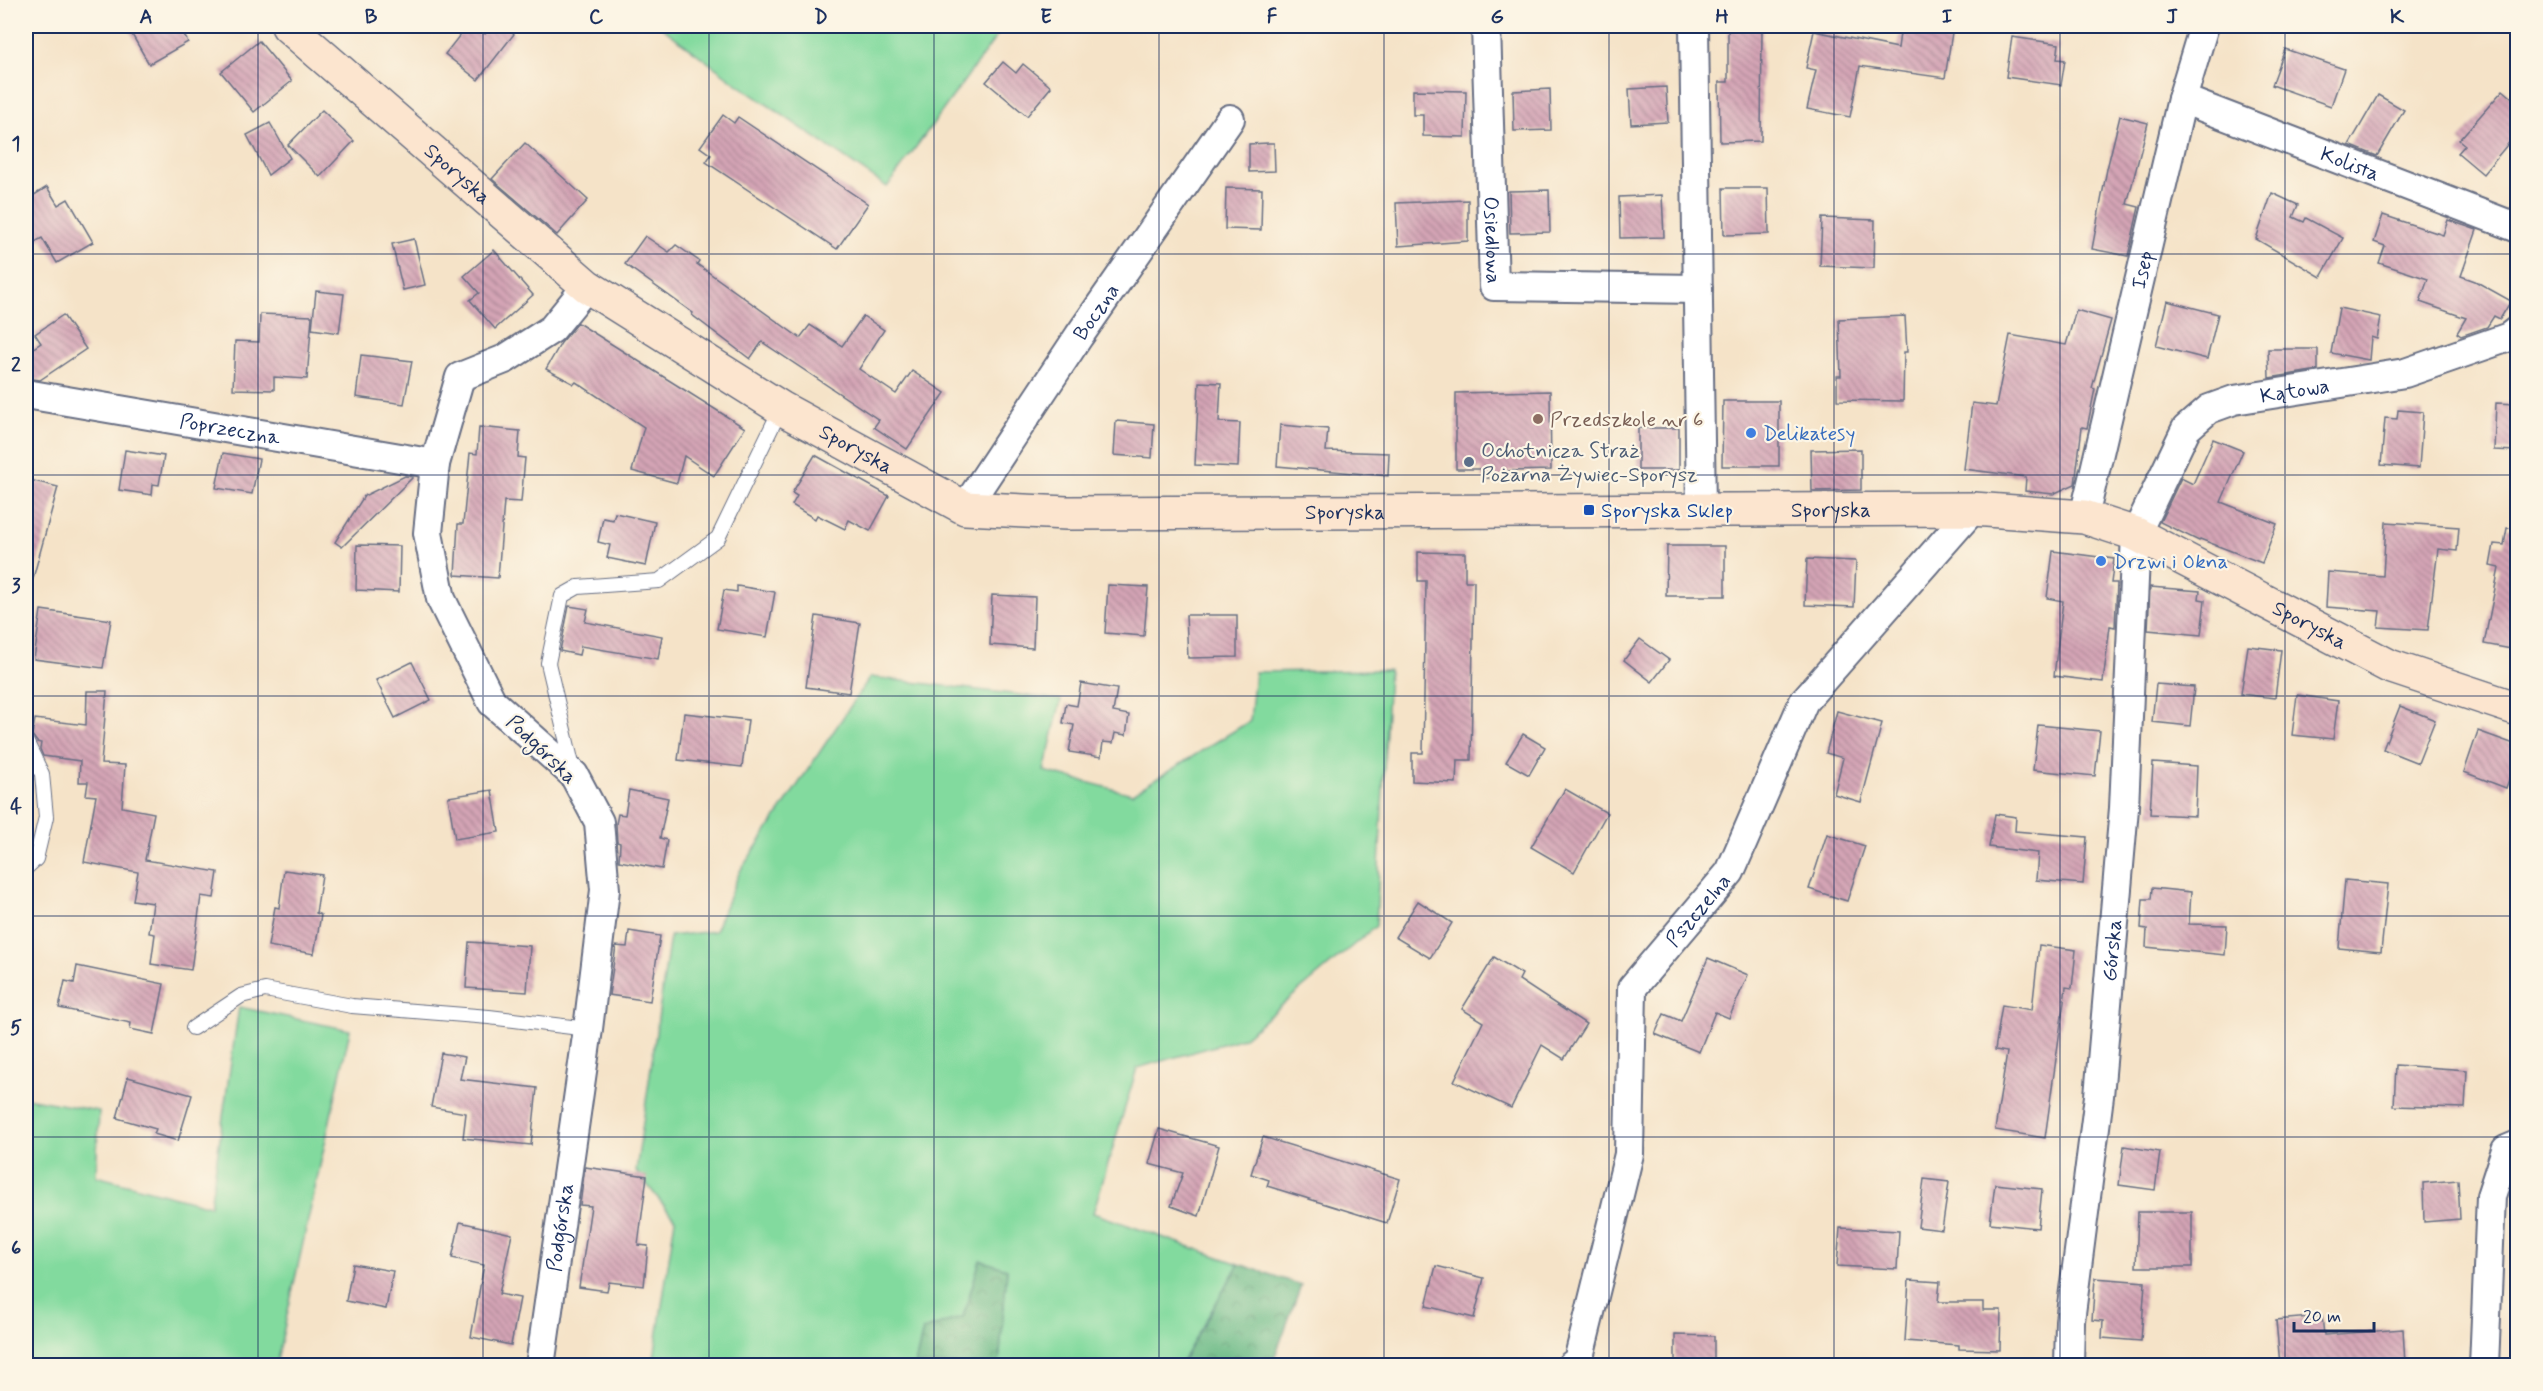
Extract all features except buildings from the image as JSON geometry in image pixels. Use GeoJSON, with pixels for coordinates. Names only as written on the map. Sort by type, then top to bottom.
{"type":"FeatureCollection","features":[{"type":"Feature","properties":{"kind":"street","name":"Sporyska"},"geometry":{"type":"LineString","coordinates":[[288,26],[587,286],[781,408],[965,508],[1067,513],[1973,509],[2084,517],[2136,534],[2389,666],[2517,709]]}},
{"type":"Feature","properties":{"kind":"street","name":"Osiedlowa"},"geometry":{"type":"LineString","coordinates":[[1486,26],[1494,286],[1698,289]]}},
{"type":"Feature","properties":{"kind":"street"},"geometry":{"type":"LineString","coordinates":[[1694,26],[1701,510]]}},
{"type":"Feature","properties":{"kind":"street","name":"Isep"},"geometry":{"type":"LineString","coordinates":[[2084,517],[2182,99],[2204,26]]}},
{"type":"Feature","properties":{"kind":"street","name":"Kolista"},"geometry":{"type":"LineString","coordinates":[[2182,99],[2517,228]]}},
{"type":"Feature","properties":{"kind":"street","name":"Boczna"},"geometry":{"type":"LineString","coordinates":[[965,508],[1079,336],[1230,119]]}},
{"type":"Feature","properties":{"kind":"street","name":"Podgórska"},"geometry":{"type":"LineString","coordinates":[[540,1365],[588,1029],[605,890],[599,822],[574,775],[492,702],[441,599],[429,533],[435,464],[460,377],[505,359],[552,329],[587,286]]}},
{"type":"Feature","properties":{"kind":"street","name":"Kątowa"},"geometry":{"type":"LineString","coordinates":[[2136,534],[2186,429],[2209,409],[2234,400],[2405,373],[2509,337],[2517,330]]}},
{"type":"Feature","properties":{"kind":"street","name":"Poprzeczna"},"geometry":{"type":"LineString","coordinates":[[26,394],[435,464]]}},
{"type":"Feature","properties":{"kind":"street","name":"Pszczelna"},"geometry":{"type":"LineString","coordinates":[[1571,1365],[1578,1361],[1629,1154],[1632,988],[1730,872],[1804,701],[1973,509]]}},
{"type":"Feature","properties":{"kind":"street","name":"Górska"},"geometry":{"type":"LineString","coordinates":[[2069,1365],[2070,1321],[2099,1096],[2124,808],[2136,534]]}},
{"type":"Feature","properties":{"kind":"street"},"geometry":{"type":"LineString","coordinates":[[2484,1365],[2491,1196],[2506,1150],[2517,1145]]}},
{"type":"Feature","properties":{"kind":"lane"},"geometry":{"type":"LineString","coordinates":[[574,775],[548,663],[562,596],[578,587],[658,581],[718,538],[781,408]]}},
{"type":"Feature","properties":{"kind":"lane"},"geometry":{"type":"LineString","coordinates":[[26,741],[42,774],[46,817],[36,859],[26,868]]}},
{"type":"Feature","properties":{"kind":"lane"},"geometry":{"type":"LineString","coordinates":[[193,1028],[241,996],[265,990],[352,1006],[489,1017],[588,1029]]}},
{"type":"Feature","properties":{"kind":"green space"},"geometry":{"type":"Polygon","coordinates":[[[660,26],[1004,26],[887,187],[733,81],[660,26]]]}},
{"type":"Feature","properties":{"kind":"green space"},"geometry":{"type":"Polygon","coordinates":[[[1389,670],[1376,926],[1243,1038],[1137,1068],[1093,1213],[1239,1264],[1180,1365],[999,1365],[1007,1269],[980,1261],[963,1317],[923,1330],[915,1365],[653,1365],[675,1219],[636,1171],[670,936],[715,931],[740,871],[870,677],[1061,700],[1044,771],[1132,794],[1250,721],[1255,672],[1389,670]]]}},
{"type":"Feature","properties":{"kind":"green space"},"geometry":{"type":"Polygon","coordinates":[[[239,1007],[350,1030],[276,1365],[26,1365],[26,1098],[99,1111],[96,1176],[210,1206],[239,1007]]]}},
{"type":"Feature","properties":{"kind":"green space"},"geometry":{"type":"Polygon","coordinates":[[[980,1260],[1007,1269],[999,1365],[915,1365],[923,1330],[963,1317],[980,1260]]]}},
{"type":"Feature","properties":{"kind":"green space"},"geometry":{"type":"Polygon","coordinates":[[[1239,1264],[1301,1285],[1272,1365],[1180,1365],[1239,1264]]]}},
{"type":"Feature","properties":{"kind":"place","name":"Przedszkole nr 6"},"geometry":{"type":"Point","coordinates":[1538,419]}},
{"type":"Feature","properties":{"kind":"place","name":"Delikatesy"},"geometry":{"type":"Point","coordinates":[1751,433]}},
{"type":"Feature","properties":{"kind":"place","name":"Ochotnicza Straż Pożarna Żywiec-Sporysz"},"geometry":{"type":"Point","coordinates":[1469,462]}},
{"type":"Feature","properties":{"kind":"place","name":"Sporyska Sklep"},"geometry":{"type":"Point","coordinates":[1589,510]}},
{"type":"Feature","properties":{"kind":"place","name":"Drzwi i Okna"},"geometry":{"type":"Point","coordinates":[2101,561]}}]}
